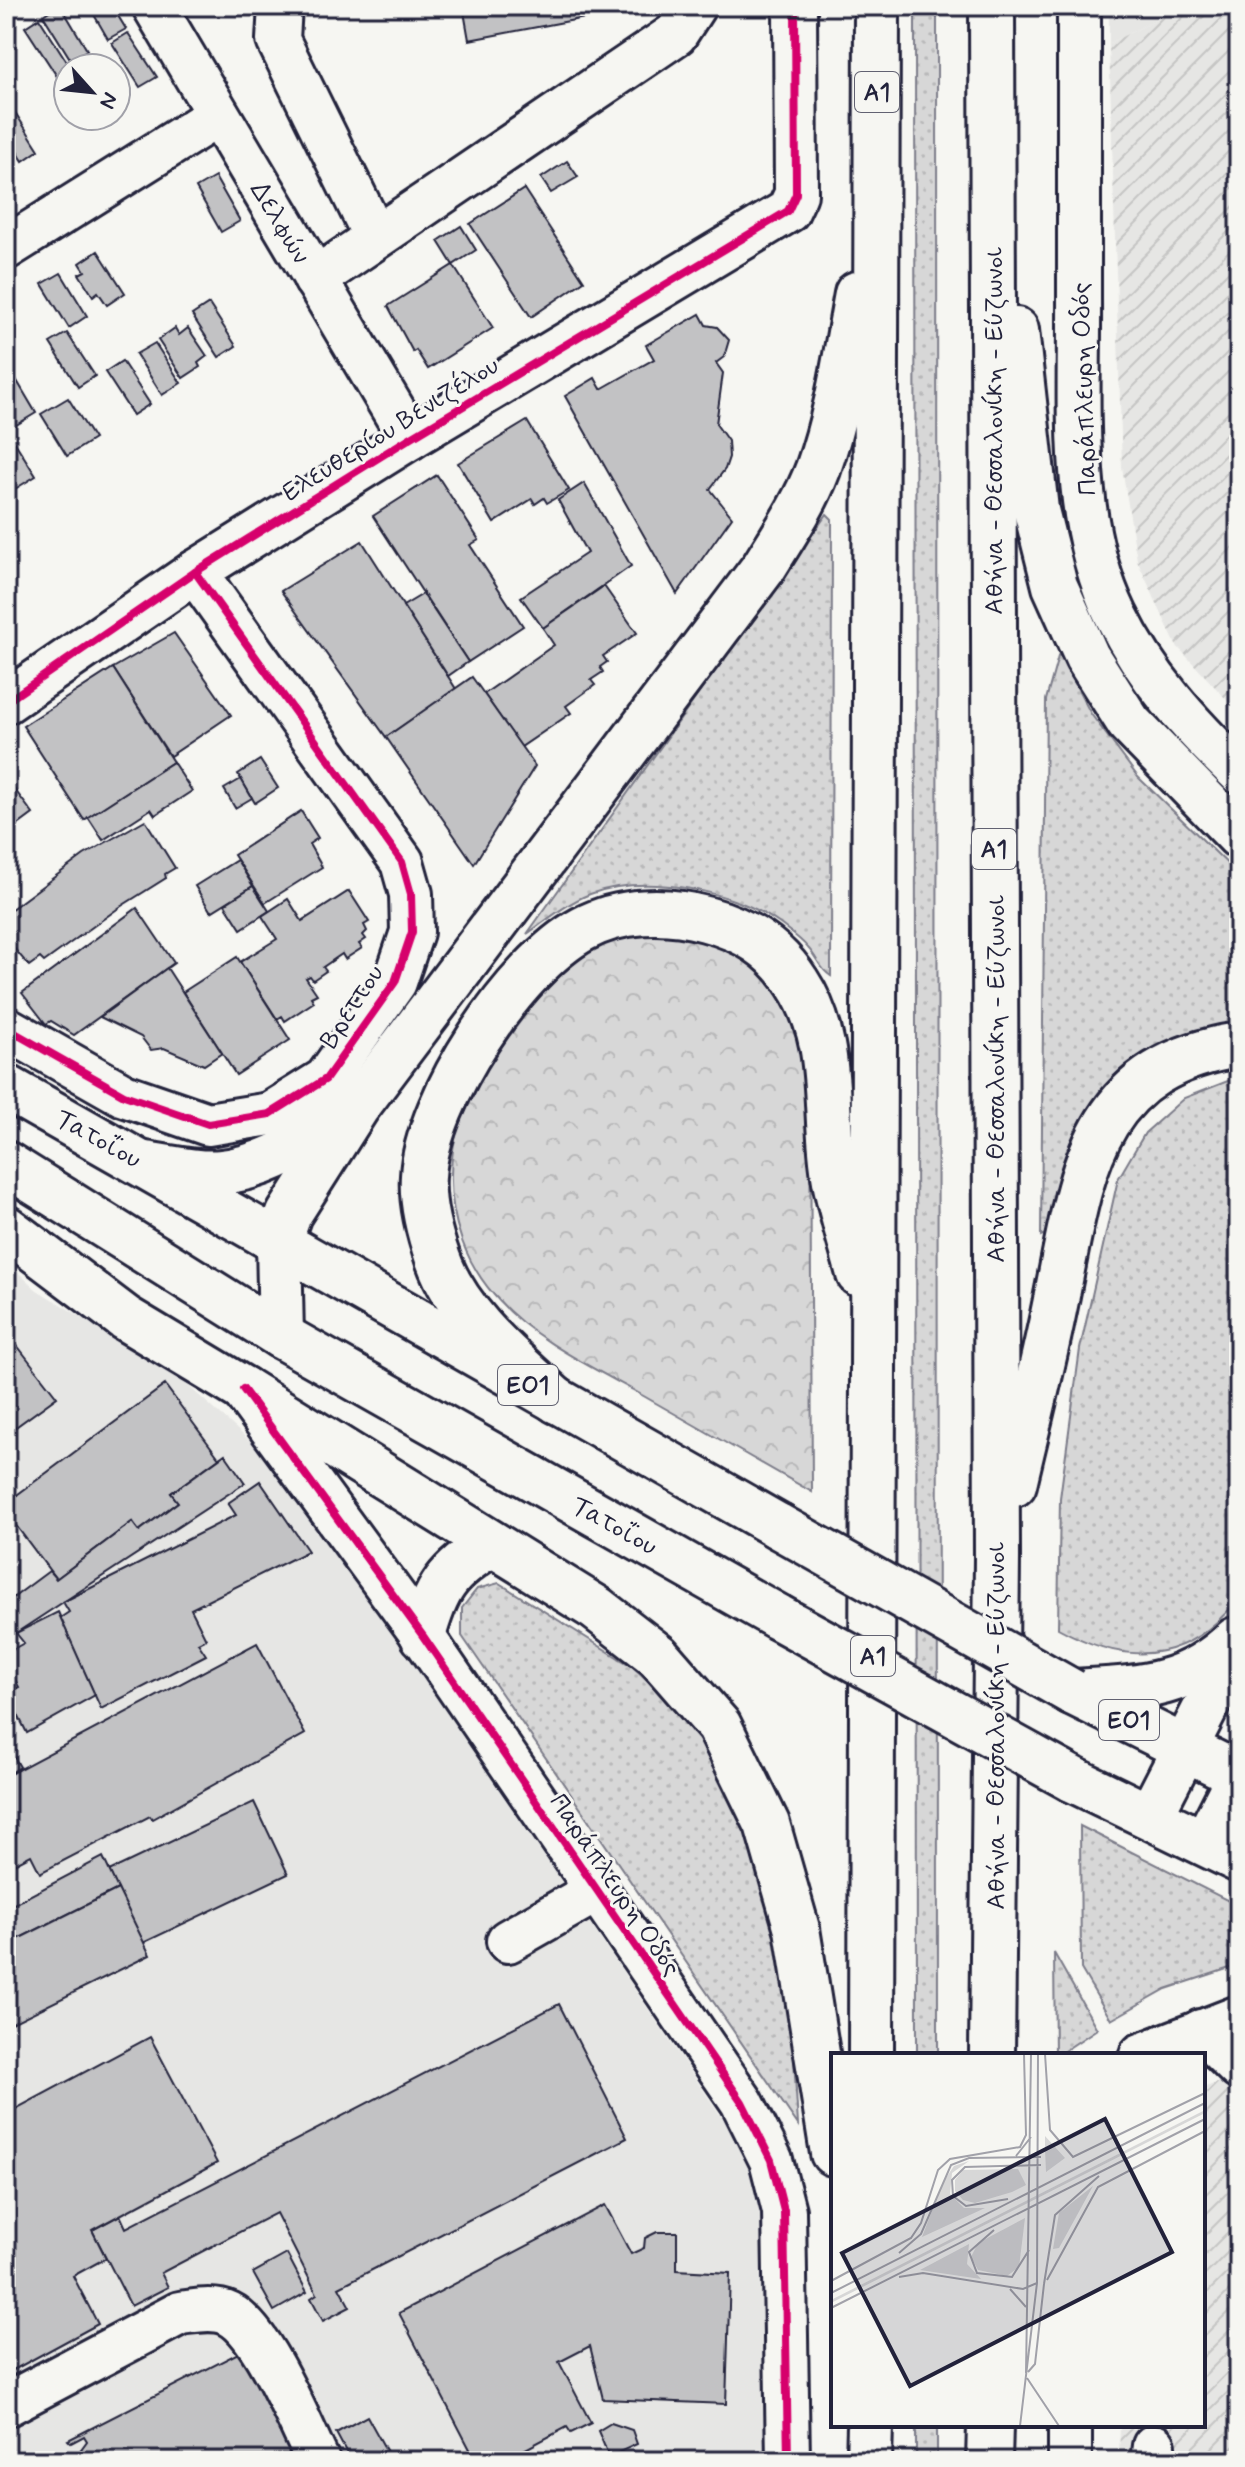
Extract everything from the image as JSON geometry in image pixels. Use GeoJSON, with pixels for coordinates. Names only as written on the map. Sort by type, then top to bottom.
{"type":"FeatureCollection","features":[{"type":"Feature","properties":{"kind":"main road","name":"Α1"},"geometry":{"type":"LineString","coordinates":[[871,2053],[877,6]]}},
{"type":"Feature","properties":{"kind":"main road","name":"Αθήνα - Θεσσαλονίκη - Εύζωνοι"},"geometry":{"type":"LineString","coordinates":[[992,6],[997,1557],[992,2053]]}},
{"type":"Feature","properties":{"kind":"main road"},"geometry":{"type":"LineString","coordinates":[[991,141],[1036,510],[1055,586],[1087,657],[1129,723],[1239,836]]}},
{"type":"Feature","properties":{"kind":"main road"},"geometry":{"type":"LineString","coordinates":[[281,1336],[279,1242],[289,1214],[357,1107],[764,567],[791,523],[817,472],[834,416],[878,178]]}},
{"type":"Feature","properties":{"kind":"main road"},"geometry":{"type":"LineString","coordinates":[[557,1401],[509,1356],[469,1311],[439,1261],[425,1214],[423,1176],[432,1131],[450,1087],[511,995],[547,956],[583,929],[631,912],[683,912],[740,928],[772,951],[797,980],[815,1013],[825,1049],[834,1179],[874,1335]]}},
{"type":"Feature","properties":{"kind":"main road"},"geometry":{"type":"LineString","coordinates":[[997,1557],[1078,1195],[1093,1143],[1108,1118],[1145,1079],[1194,1055],[1239,1045]]}},
{"type":"Feature","properties":{"kind":"main road","name":"Τατοΐου"},"geometry":{"type":"LineString","coordinates":[[6,1087],[1072,1692],[1239,1775]]}},
{"type":"Feature","properties":{"kind":"main road"},"geometry":{"type":"LineString","coordinates":[[145,1164],[219,1173],[257,1165],[300,1146],[357,1107]]}},
{"type":"Feature","properties":{"kind":"main road","name":"Τατοΐου"},"geometry":{"type":"LineString","coordinates":[[6,1164],[281,1336],[1072,1779],[1222,1852]]}},
{"type":"Feature","properties":{"kind":"main road"},"geometry":{"type":"LineString","coordinates":[[6,1228],[125,1318],[596,1608],[658,1656],[719,1726],[767,1824],[797,1929],[831,2141]]}},
{"type":"Feature","properties":{"kind":"main road"},"geometry":{"type":"LineString","coordinates":[[423,1636],[431,1603],[447,1575],[490,1545]]}},
{"type":"Feature","properties":{"kind":"main road"},"geometry":{"type":"LineString","coordinates":[[1072,1692],[1161,1685],[1189,1675],[1215,1659],[1239,1635]]}},
{"type":"Feature","properties":{"kind":"main road"},"geometry":{"type":"LineString","coordinates":[[1150,1816],[1239,1643]]}},
{"type":"Feature","properties":{"kind":"main road"},"geometry":{"type":"LineString","coordinates":[[1222,1852],[1239,1775]]}},
{"type":"Feature","properties":{"kind":"main road"},"geometry":{"type":"LineString","coordinates":[[869,2461],[870,2427]]}},
{"type":"Feature","properties":{"kind":"main road"},"geometry":{"type":"LineString","coordinates":[[989,2461],[990,2427]]}},
{"type":"Feature","properties":{"kind":"street","name":"Δελφών"},"geometry":{"type":"LineString","coordinates":[[154,6],[410,438]]}},
{"type":"Feature","properties":{"kind":"street"},"geometry":{"type":"LineString","coordinates":[[280,6],[278,40],[375,237]]}},
{"type":"Feature","properties":{"kind":"street"},"geometry":{"type":"LineString","coordinates":[[315,279],[676,34],[694,6]]}},
{"type":"Feature","properties":{"kind":"street","name":"Ελευθερίου Βενιζέλου"},"geometry":{"type":"LineString","coordinates":[[6,702],[195,572],[410,438],[788,211],[796,194],[795,6]]}},
{"type":"Feature","properties":{"kind":"street","name":"Παράπλευρη Οδός"},"geometry":{"type":"LineString","coordinates":[[1079,6],[1080,443],[1093,543],[1115,614],[1149,673],[1171,704],[1239,772]]}},
{"type":"Feature","properties":{"kind":"street"},"geometry":{"type":"LineString","coordinates":[[6,248],[218,115]]}},
{"type":"Feature","properties":{"kind":"street","name":"Βρεττου"},"geometry":{"type":"LineString","coordinates":[[6,1028],[124,1095],[208,1124],[270,1114],[326,1079],[395,982],[412,932],[411,894],[402,862],[195,572]]}},
{"type":"Feature","properties":{"kind":"street","name":"Παράπλευρη Οδός"},"geometry":{"type":"LineString","coordinates":[[243,1389],[423,1636],[742,2102],[771,2160],[784,2211],[788,2448]]}},
{"type":"Feature","properties":{"kind":"street"},"geometry":{"type":"LineString","coordinates":[[508,1941],[596,1891]]}},
{"type":"Feature","properties":{"kind":"street"},"geometry":{"type":"LineString","coordinates":[[1146,2053],[1220,2024],[1239,2068]]}},
{"type":"Feature","properties":{"kind":"street"},"geometry":{"type":"LineString","coordinates":[[6,2405],[180,2313],[207,2309],[230,2315],[256,2337],[318,2461]]}},
{"type":"Feature","properties":{"kind":"street"},"geometry":{"type":"LineString","coordinates":[[1070,2427],[1070,2461]]}},
{"type":"Feature","properties":{"kind":"street"},"geometry":{"type":"LineString","coordinates":[[753,2461],[788,2448]]}},
{"type":"Feature","properties":{"kind":"shaded area"},"geometry":{"type":"Polygon","coordinates":[[[1109,6],[1185,6],[1109,43],[1109,6]]]}},
{"type":"Feature","properties":{"kind":"shaded area"},"geometry":{"type":"Polygon","coordinates":[[[1185,6],[1239,6],[1239,713],[1176,645],[1137,560],[1122,467],[1109,43],[1185,6]]]}},
{"type":"Feature","properties":{"kind":"shaded area"},"geometry":{"type":"Polygon","coordinates":[[[6,1261],[37,1290],[175,1374],[279,1467],[740,2144],[771,2230],[770,2461],[6,2461],[6,1261]]]}},
{"type":"Feature","properties":{"kind":"shaded area"},"geometry":{"type":"Polygon","coordinates":[[[1239,2075],[1239,2461],[1119,2461],[1120,2427],[1205,2427],[1205,2087],[1239,2075]]]}},
{"type":"Feature","properties":{"kind":"green space"},"geometry":{"type":"Polygon","coordinates":[[[915,6],[937,6],[938,2053],[917,2053],[915,6]]]}},
{"type":"Feature","properties":{"kind":"green space"},"geometry":{"type":"Polygon","coordinates":[[[827,514],[832,519],[831,976],[802,941],[761,912],[714,894],[688,888],[636,885],[590,894],[565,907],[527,934],[827,514]]]}},
{"type":"Feature","properties":{"kind":"green space"},"geometry":{"type":"Polygon","coordinates":[[[1059,653],[1091,714],[1138,777],[1239,875],[1239,1026],[1215,1028],[1169,1041],[1148,1053],[1111,1083],[1078,1133],[1054,1230],[1041,1236],[1046,700],[1059,653]]]}},
{"type":"Feature","properties":{"kind":"green space"},"geometry":{"type":"Polygon","coordinates":[[[642,928],[687,931],[727,946],[761,968],[799,1020],[810,1089],[812,1492],[541,1337],[494,1295],[475,1268],[462,1240],[454,1209],[451,1178],[453,1147],[461,1117],[474,1088],[491,1061],[554,980],[602,943],[642,928]]]}},
{"type":"Feature","properties":{"kind":"green space"},"geometry":{"type":"Polygon","coordinates":[[[1239,1079],[1239,1598],[1218,1621],[1180,1646],[1160,1652],[1120,1652],[1058,1628],[1060,1498],[1080,1349],[1118,1179],[1145,1133],[1184,1098],[1239,1079]]]}},
{"type":"Feature","properties":{"kind":"green space"},"geometry":{"type":"Polygon","coordinates":[[[499,1583],[633,1667],[685,1715],[721,1764],[750,1827],[790,1993],[798,2125],[462,1636],[462,1608],[477,1589],[499,1583]]]}},
{"type":"Feature","properties":{"kind":"green space"},"geometry":{"type":"Polygon","coordinates":[[[1080,1826],[1239,1906],[1239,1965],[1166,1989],[1111,2020],[1081,1969],[1080,1826]]]}},
{"type":"Feature","properties":{"kind":"green space"},"geometry":{"type":"Polygon","coordinates":[[[1054,1953],[1097,2029],[1061,2053],[1055,2053],[1054,1953]]]}},
{"type":"Feature","properties":{"kind":"green space"},"geometry":{"type":"Polygon","coordinates":[[[916,2427],[937,2427],[937,2461],[916,2461],[916,2427]]]}},
{"type":"Feature","properties":{"kind":"building"},"geometry":{"type":"Polygon","coordinates":[[[61,6],[87,50],[66,52],[43,15],[61,6]]]}},
{"type":"Feature","properties":{"kind":"building"},"geometry":{"type":"Polygon","coordinates":[[[89,6],[112,6],[126,29],[108,39],[89,6]]]}},
{"type":"Feature","properties":{"kind":"building"},"geometry":{"type":"Polygon","coordinates":[[[463,6],[629,6],[627,10],[469,40],[463,6]]]}},
{"type":"Feature","properties":{"kind":"building"},"geometry":{"type":"Polygon","coordinates":[[[39,18],[61,52],[52,52],[52,69],[25,27],[39,18]]]}},
{"type":"Feature","properties":{"kind":"building"},"geometry":{"type":"Polygon","coordinates":[[[128,33],[157,77],[140,87],[132,74],[132,52],[118,52],[112,43],[128,33]]]}},
{"type":"Feature","properties":{"kind":"building"},"geometry":{"type":"Polygon","coordinates":[[[11,106],[39,150],[23,161],[6,134],[6,109],[11,106]]]}},
{"type":"Feature","properties":{"kind":"building"},"geometry":{"type":"Polygon","coordinates":[[[567,161],[578,177],[551,193],[541,178],[567,161]]]}},
{"type":"Feature","properties":{"kind":"building"},"geometry":{"type":"Polygon","coordinates":[[[215,177],[240,221],[221,232],[196,188],[215,177]]]}},
{"type":"Feature","properties":{"kind":"building"},"geometry":{"type":"Polygon","coordinates":[[[524,189],[584,281],[531,317],[470,224],[524,189]]]}},
{"type":"Feature","properties":{"kind":"building"},"geometry":{"type":"Polygon","coordinates":[[[461,226],[476,250],[453,265],[438,241],[461,226]]]}},
{"type":"Feature","properties":{"kind":"building"},"geometry":{"type":"Polygon","coordinates":[[[98,251],[125,293],[107,305],[98,292],[93,296],[79,274],[85,271],[80,263],[98,251]]]}},
{"type":"Feature","properties":{"kind":"building"},"geometry":{"type":"Polygon","coordinates":[[[453,265],[493,328],[428,369],[416,350],[413,352],[388,306],[453,265]]]}},
{"type":"Feature","properties":{"kind":"building"},"geometry":{"type":"Polygon","coordinates":[[[61,273],[87,316],[69,328],[42,284],[61,273]]]}},
{"type":"Feature","properties":{"kind":"building"},"geometry":{"type":"Polygon","coordinates":[[[209,304],[236,346],[219,357],[192,315],[209,304]]]}},
{"type":"Feature","properties":{"kind":"building"},"geometry":{"type":"Polygon","coordinates":[[[700,314],[706,325],[717,327],[729,340],[724,357],[716,363],[723,373],[716,424],[728,441],[729,457],[725,469],[710,489],[732,517],[677,594],[565,396],[595,378],[601,389],[654,359],[646,345],[700,314]]]}},
{"type":"Feature","properties":{"kind":"building"},"geometry":{"type":"Polygon","coordinates":[[[175,328],[179,335],[188,328],[207,356],[198,363],[200,367],[183,378],[158,340],[175,328]]]}},
{"type":"Feature","properties":{"kind":"building"},"geometry":{"type":"Polygon","coordinates":[[[67,333],[95,376],[78,387],[50,343],[67,333]]]}},
{"type":"Feature","properties":{"kind":"building"},"geometry":{"type":"Polygon","coordinates":[[[155,343],[181,383],[162,395],[136,354],[155,343]]]}},
{"type":"Feature","properties":{"kind":"building"},"geometry":{"type":"Polygon","coordinates":[[[122,361],[150,404],[133,415],[105,372],[122,361]]]}},
{"type":"Feature","properties":{"kind":"building"},"geometry":{"type":"Polygon","coordinates":[[[10,369],[36,413],[11,428],[6,419],[6,372],[10,369]]]}},
{"type":"Feature","properties":{"kind":"building"},"geometry":{"type":"Polygon","coordinates":[[[68,398],[94,439],[67,456],[41,414],[68,398]]]}},
{"type":"Feature","properties":{"kind":"building"},"geometry":{"type":"Polygon","coordinates":[[[527,421],[569,490],[547,503],[544,498],[535,504],[532,499],[494,523],[458,463],[527,421]]]}},
{"type":"Feature","properties":{"kind":"building"},"geometry":{"type":"Polygon","coordinates":[[[9,433],[36,476],[10,492],[6,486],[6,436],[9,433]]]}},
{"type":"Feature","properties":{"kind":"building"},"geometry":{"type":"Polygon","coordinates":[[[437,475],[479,540],[470,545],[523,626],[468,662],[373,516],[437,475]]]}},
{"type":"Feature","properties":{"kind":"building"},"geometry":{"type":"Polygon","coordinates":[[[584,483],[631,566],[543,628],[521,597],[587,553],[558,500],[584,483]]]}},
{"type":"Feature","properties":{"kind":"building"},"geometry":{"type":"Polygon","coordinates":[[[362,541],[456,689],[386,737],[281,591],[362,541]]]}},
{"type":"Feature","properties":{"kind":"building"},"geometry":{"type":"Polygon","coordinates":[[[604,586],[637,633],[603,656],[607,662],[600,667],[603,672],[591,680],[595,685],[566,706],[571,713],[521,747],[484,694],[554,645],[543,628],[604,586]]]}},
{"type":"Feature","properties":{"kind":"building"},"geometry":{"type":"Polygon","coordinates":[[[423,594],[468,662],[448,676],[403,606],[423,594]]]}},
{"type":"Feature","properties":{"kind":"building"},"geometry":{"type":"Polygon","coordinates":[[[174,633],[231,715],[170,756],[113,668],[174,633]]]}},
{"type":"Feature","properties":{"kind":"building"},"geometry":{"type":"Polygon","coordinates":[[[113,668],[173,762],[84,820],[23,726],[113,668]]]}},
{"type":"Feature","properties":{"kind":"building"},"geometry":{"type":"Polygon","coordinates":[[[472,677],[535,766],[474,864],[386,737],[472,677]]]}},
{"type":"Feature","properties":{"kind":"building"},"geometry":{"type":"Polygon","coordinates":[[[260,760],[278,788],[255,803],[238,774],[260,760]]]}},
{"type":"Feature","properties":{"kind":"building"},"geometry":{"type":"Polygon","coordinates":[[[173,762],[192,791],[155,815],[151,809],[103,840],[88,817],[173,762]]]}},
{"type":"Feature","properties":{"kind":"building"},"geometry":{"type":"Polygon","coordinates":[[[6,778],[33,814],[13,829],[16,833],[6,842],[6,778]]]}},
{"type":"Feature","properties":{"kind":"building"},"geometry":{"type":"Polygon","coordinates":[[[241,779],[252,798],[235,808],[224,789],[241,779]]]}},
{"type":"Feature","properties":{"kind":"building"},"geometry":{"type":"Polygon","coordinates":[[[301,811],[318,838],[309,844],[322,867],[265,903],[234,855],[301,811]]]}},
{"type":"Feature","properties":{"kind":"building"},"geometry":{"type":"Polygon","coordinates":[[[145,820],[175,868],[165,874],[166,878],[44,962],[40,958],[29,966],[6,939],[6,913],[84,855],[145,820]]]}},
{"type":"Feature","properties":{"kind":"building"},"geometry":{"type":"Polygon","coordinates":[[[237,860],[253,886],[211,912],[195,886],[237,860]]]}},
{"type":"Feature","properties":{"kind":"building"},"geometry":{"type":"Polygon","coordinates":[[[253,886],[269,911],[241,929],[225,904],[253,886]]]}},
{"type":"Feature","properties":{"kind":"building"},"geometry":{"type":"Polygon","coordinates":[[[349,891],[369,922],[364,925],[367,931],[363,935],[366,939],[359,944],[362,948],[345,959],[342,954],[323,967],[326,971],[313,980],[310,976],[306,978],[317,994],[311,997],[314,1002],[285,1021],[282,1016],[277,1019],[240,962],[277,939],[262,916],[288,899],[302,921],[349,891]]]}},
{"type":"Feature","properties":{"kind":"building"},"geometry":{"type":"Polygon","coordinates":[[[137,908],[174,963],[74,1035],[51,1021],[46,1024],[22,993],[137,908]]]}},
{"type":"Feature","properties":{"kind":"building"},"geometry":{"type":"Polygon","coordinates":[[[237,957],[290,1040],[236,1075],[183,992],[237,957]]]}},
{"type":"Feature","properties":{"kind":"building"},"geometry":{"type":"Polygon","coordinates":[[[167,968],[222,1053],[204,1065],[164,1048],[151,1050],[141,1037],[100,1017],[167,968]]]}},
{"type":"Feature","properties":{"kind":"building"},"geometry":{"type":"Polygon","coordinates":[[[6,1331],[57,1397],[6,1434],[6,1331]]]}},
{"type":"Feature","properties":{"kind":"building"},"geometry":{"type":"Polygon","coordinates":[[[165,1385],[219,1458],[171,1493],[178,1502],[139,1531],[132,1522],[56,1579],[6,1512],[6,1503],[165,1385]]]}},
{"type":"Feature","properties":{"kind":"building"},"geometry":{"type":"Polygon","coordinates":[[[225,1454],[245,1483],[16,1633],[6,1621],[6,1603],[49,1571],[56,1579],[132,1522],[139,1531],[178,1502],[171,1493],[225,1454]]]}},
{"type":"Feature","properties":{"kind":"building"},"geometry":{"type":"Polygon","coordinates":[[[260,1481],[308,1551],[191,1609],[206,1639],[198,1643],[206,1655],[101,1709],[60,1618],[69,1612],[63,1602],[236,1515],[228,1503],[260,1481]]]}},
{"type":"Feature","properties":{"kind":"building"},"geometry":{"type":"Polygon","coordinates":[[[58,1612],[95,1695],[27,1733],[7,1693],[19,1687],[6,1663],[6,1653],[24,1643],[16,1633],[58,1612]]]}},
{"type":"Feature","properties":{"kind":"building"},"geometry":{"type":"Polygon","coordinates":[[[257,1643],[305,1734],[152,1819],[150,1816],[40,1873],[31,1855],[8,1867],[6,1776],[257,1643]]]}},
{"type":"Feature","properties":{"kind":"building"},"geometry":{"type":"Polygon","coordinates":[[[6,1746],[20,1767],[6,1776],[6,1746]]]}},
{"type":"Feature","properties":{"kind":"building"},"geometry":{"type":"Polygon","coordinates":[[[254,1802],[288,1874],[143,1943],[109,1871],[254,1802]]]}},
{"type":"Feature","properties":{"kind":"building"},"geometry":{"type":"Polygon","coordinates":[[[103,1857],[118,1889],[6,1945],[6,1908],[103,1857]]]}},
{"type":"Feature","properties":{"kind":"building"},"geometry":{"type":"Polygon","coordinates":[[[118,1889],[150,1955],[6,2026],[6,1945],[118,1889]]]}},
{"type":"Feature","properties":{"kind":"building"},"geometry":{"type":"Polygon","coordinates":[[[559,2004],[627,2138],[339,2287],[350,2307],[323,2321],[311,2298],[317,2294],[276,2213],[161,2273],[168,2287],[131,2306],[92,2230],[120,2215],[126,2228],[559,2004]]]}},
{"type":"Feature","properties":{"kind":"building"},"geometry":{"type":"Polygon","coordinates":[[[150,2037],[217,2163],[92,2230],[106,2258],[73,2276],[98,2324],[6,2374],[6,2114],[150,2037]]]}},
{"type":"Feature","properties":{"kind":"building"},"geometry":{"type":"Polygon","coordinates":[[[605,2205],[631,2254],[644,2248],[645,2238],[657,2232],[677,2232],[677,2270],[730,2273],[726,2404],[603,2399],[590,2346],[559,2362],[591,2423],[571,2433],[567,2427],[503,2461],[476,2461],[399,2313],[605,2205]]]}},
{"type":"Feature","properties":{"kind":"building"},"geometry":{"type":"Polygon","coordinates":[[[287,2254],[307,2292],[274,2311],[253,2273],[287,2254]]]}},
{"type":"Feature","properties":{"kind":"building"},"geometry":{"type":"Polygon","coordinates":[[[244,2350],[299,2461],[88,2461],[93,2460],[91,2455],[81,2455],[79,2452],[87,2441],[84,2436],[71,2443],[68,2440],[244,2350]]]}},
{"type":"Feature","properties":{"kind":"building"},"geometry":{"type":"Polygon","coordinates":[[[367,2416],[392,2461],[351,2461],[336,2433],[367,2416]]]}},
{"type":"Feature","properties":{"kind":"building"},"geometry":{"type":"Polygon","coordinates":[[[611,2423],[632,2430],[637,2444],[609,2457],[598,2431],[611,2423]]]}},
{"type":"Feature","properties":{"kind":"cycle path"},"geometry":{"type":"LineString","coordinates":[[6,702],[195,572],[410,438],[788,211],[796,194],[795,6]]}},
{"type":"Feature","properties":{"kind":"cycle path"},"geometry":{"type":"LineString","coordinates":[[6,1028],[124,1095],[208,1124],[270,1114],[326,1079],[395,982],[412,932],[411,894],[402,862],[195,572]]}},
{"type":"Feature","properties":{"kind":"cycle path"},"geometry":{"type":"LineString","coordinates":[[243,1389],[423,1636],[742,2102],[771,2160],[784,2211],[788,2461]]}}]}
